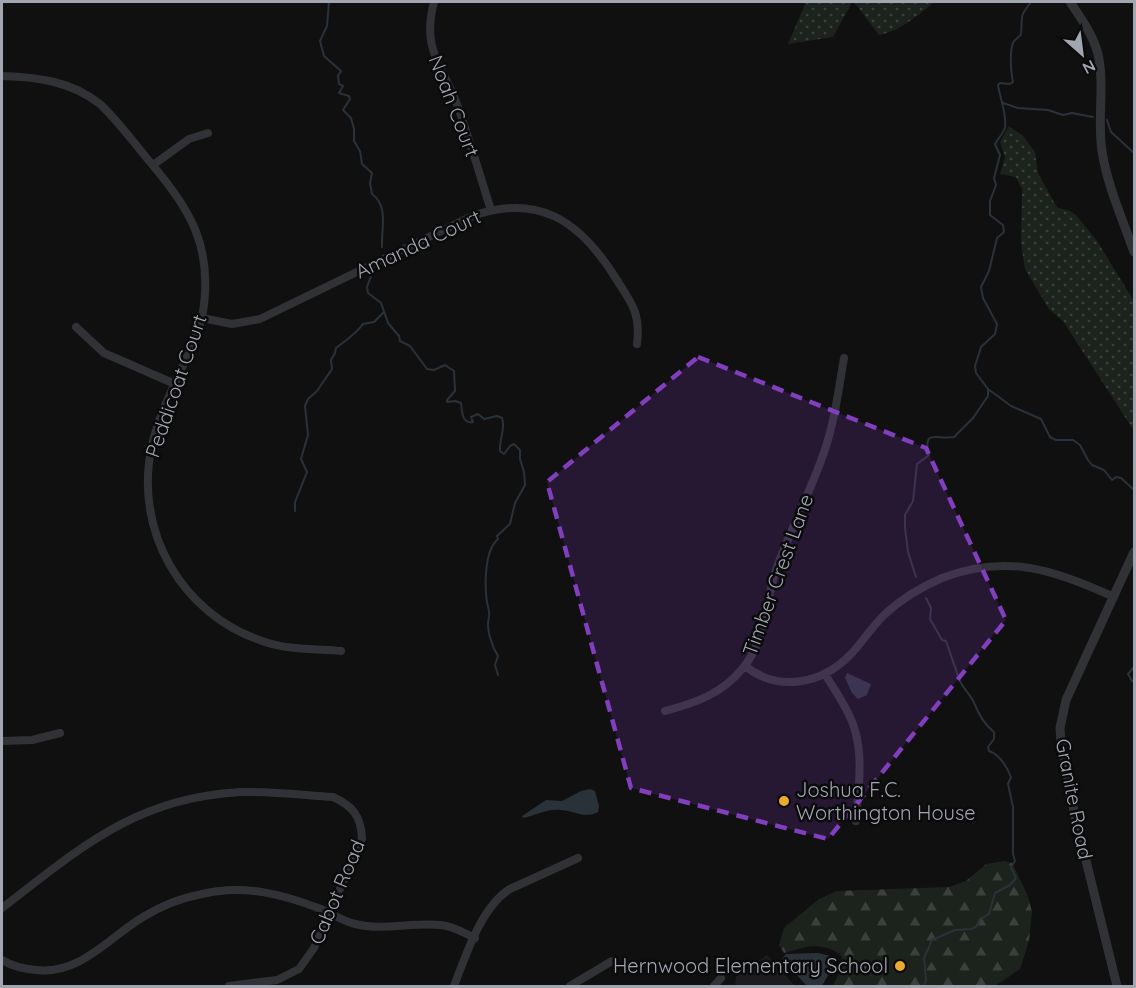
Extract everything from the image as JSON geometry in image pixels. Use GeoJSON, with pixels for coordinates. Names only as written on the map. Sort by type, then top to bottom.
{"type":"FeatureCollection","features":[{"type":"Feature","properties":{"kind":"street","name":"Noah Court"},"geometry":{"type":"LineString","coordinates":[[434,2],[429,30],[434,56],[456,101],[491,210]]}},
{"type":"Feature","properties":{"kind":"street"},"geometry":{"type":"LineString","coordinates":[[1070,2],[1087,27],[1098,55],[1102,153],[1134,252]]}},
{"type":"Feature","properties":{"kind":"street","name":"Peddicoat Court"},"geometry":{"type":"LineString","coordinates":[[2,76],[52,81],[86,95],[106,110],[185,207],[199,237],[205,270],[206,295],[202,318],[152,442],[147,483],[152,523],[167,562],[189,593],[204,608],[232,628],[266,643],[341,651]]}},
{"type":"Feature","properties":{"kind":"street"},"geometry":{"type":"LineString","coordinates":[[153,165],[189,139],[208,133]]}},
{"type":"Feature","properties":{"kind":"street","name":"Amanda Court"},"geometry":{"type":"LineString","coordinates":[[202,318],[232,324],[260,320],[470,217],[491,210],[521,207],[536,209],[563,220],[575,228],[595,248],[634,309],[639,324],[637,344]]}},
{"type":"Feature","properties":{"kind":"street"},"geometry":{"type":"LineString","coordinates":[[76,327],[104,353],[175,384]]}},
{"type":"Feature","properties":{"kind":"street","name":"Timber Crest Lane"},"geometry":{"type":"LineString","coordinates":[[665,711],[714,694],[726,686],[752,655],[762,630],[778,564],[827,444],[836,406],[843,358]]}},
{"type":"Feature","properties":{"kind":"street","name":"Granite Road"},"geometry":{"type":"LineString","coordinates":[[1117,987],[1074,812],[1060,728],[1066,700],[1134,552]]}},
{"type":"Feature","properties":{"kind":"street"},"geometry":{"type":"LineString","coordinates":[[745,666],[761,677],[780,682],[804,681],[825,674],[851,654],[873,627],[899,602],[929,584],[963,572],[1004,566],[1036,568],[1075,578],[1114,597]]}},
{"type":"Feature","properties":{"kind":"street"},"geometry":{"type":"LineString","coordinates":[[825,674],[847,710],[856,735],[859,762],[856,821]]}},
{"type":"Feature","properties":{"kind":"street"},"geometry":{"type":"LineString","coordinates":[[2,741],[32,740],[60,733]]}},
{"type":"Feature","properties":{"kind":"street","name":"Cabot Road"},"geometry":{"type":"LineString","coordinates":[[2,908],[88,842],[128,820],[178,801],[214,794],[243,792],[333,797],[344,802],[361,824],[362,839],[314,948],[299,969],[277,980],[229,987]]}},
{"type":"Feature","properties":{"kind":"street"},"geometry":{"type":"LineString","coordinates":[[456,986],[489,907],[501,894],[578,858]]}},
{"type":"Feature","properties":{"kind":"street"},"geometry":{"type":"LineString","coordinates":[[2,960],[23,969],[59,970],[85,959],[144,916],[180,900],[203,893],[244,890],[270,892],[292,898],[354,923],[372,926],[443,925],[475,938]]}},
{"type":"Feature","properties":{"kind":"street"},"geometry":{"type":"LineString","coordinates":[[570,987],[612,961]]}},
{"type":"Feature","properties":{"kind":"street"},"geometry":{"type":"LineString","coordinates":[[714,987],[720,978]]}},
{"type":"Feature","properties":{"kind":"highlighted area"},"geometry":{"type":"Polygon","coordinates":[[[698,357],[926,448],[1006,620],[828,839],[631,788],[547,482],[698,357]]]}},
{"type":"Feature","properties":{"kind":"shaded area"},"geometry":{"type":"Polygon","coordinates":[[[847,673],[871,684],[867,695],[858,699],[852,693],[845,678],[847,673]]]}},
{"type":"Feature","properties":{"kind":"shaded area"},"geometry":{"type":"Polygon","coordinates":[[[590,789],[595,791],[599,806],[598,812],[593,814],[584,815],[556,810],[523,818],[522,816],[546,800],[562,801],[590,789]]]}},
{"type":"Feature","properties":{"kind":"shaded area"},"geometry":{"type":"Polygon","coordinates":[[[818,953],[835,957],[836,961],[822,986],[807,986],[782,959],[786,954],[818,953]]]}},
{"type":"Feature","properties":{"kind":"shaded area","name":"Hernwood Elementary School"},"geometry":{"type":"Polygon","coordinates":[[[767,955],[795,986],[735,986],[736,977],[767,955]]]}},
{"type":"Feature","properties":{"kind":"green space"},"geometry":{"type":"Polygon","coordinates":[[[806,2],[852,2],[833,37],[788,44],[806,2]]]}},
{"type":"Feature","properties":{"kind":"green space"},"geometry":{"type":"Polygon","coordinates":[[[854,2],[932,2],[932,4],[900,27],[879,35],[854,2]]]}},
{"type":"Feature","properties":{"kind":"green space"},"geometry":{"type":"Polygon","coordinates":[[[1009,126],[1023,136],[1035,152],[1038,173],[1055,204],[1058,208],[1076,215],[1097,241],[1134,301],[1134,431],[1063,321],[1049,309],[1025,269],[1021,243],[1022,189],[1016,177],[1000,174],[1005,157],[1000,142],[1009,126]]]}},
{"type":"Feature","properties":{"kind":"green space"},"geometry":{"type":"Polygon","coordinates":[[[1004,861],[1012,863],[1028,896],[1032,912],[1029,941],[1020,969],[995,986],[833,986],[844,962],[840,954],[819,946],[784,953],[779,945],[784,928],[819,899],[837,891],[949,887],[966,881],[986,864],[1004,861]]]}},
{"type":"Feature","properties":{"kind":"waterway"},"geometry":{"type":"LineString","coordinates":[[329,2],[327,26],[320,41],[324,56],[341,71],[338,76],[339,84],[343,86],[339,93],[349,96],[350,99],[343,110],[351,118],[354,141],[360,151],[362,164],[372,173],[370,183],[372,194],[381,205],[383,219],[382,247]]}},
{"type":"Feature","properties":{"kind":"waterway"},"geometry":{"type":"LineString","coordinates":[[916,577],[908,552],[905,515],[913,501],[917,464],[929,455],[927,447],[930,438],[954,437],[973,418],[988,396],[988,389],[976,373],[975,366],[981,347],[995,334],[997,324],[983,298],[981,287],[989,271],[997,238],[1004,232],[1003,225],[990,215],[990,201],[996,185],[994,178],[1000,155],[995,144],[1005,128],[998,85],[1013,82],[1012,45],[1021,34],[1023,15],[1031,2]]}},
{"type":"Feature","properties":{"kind":"waterway"},"geometry":{"type":"LineString","coordinates":[[1003,103],[1018,108],[1093,117]]}},
{"type":"Feature","properties":{"kind":"waterway"},"geometry":{"type":"LineString","coordinates":[[1107,120],[1111,132],[1134,153]]}},
{"type":"Feature","properties":{"kind":"waterway"},"geometry":{"type":"LineString","coordinates":[[371,276],[367,287],[368,293],[381,303],[388,323],[399,336],[400,341],[410,346],[427,369],[434,370],[445,365],[454,371],[455,391],[447,402],[461,403],[463,417],[469,422],[473,422],[471,417],[478,414],[484,419],[497,416],[502,418],[500,451],[504,454],[514,444],[520,450],[525,485],[515,503],[510,524],[497,536],[498,539],[493,545],[486,573],[488,629],[498,656],[495,665],[498,675]]}},
{"type":"Feature","properties":{"kind":"waterway"},"geometry":{"type":"LineString","coordinates":[[295,511],[295,502],[307,472],[301,459],[308,435],[305,406],[308,399],[317,391],[332,369],[331,360],[336,348],[363,324],[374,322],[384,312]]}},
{"type":"Feature","properties":{"kind":"waterway"},"geometry":{"type":"LineString","coordinates":[[988,389],[1011,406],[1041,419],[1050,437],[1056,440],[1073,440],[1080,445],[1092,465],[1104,470],[1112,480],[1116,477],[1121,478],[1134,490]]}},
{"type":"Feature","properties":{"kind":"waterway"},"geometry":{"type":"LineString","coordinates":[[924,986],[926,980],[924,958],[932,940],[955,930],[972,929],[978,925],[979,920],[989,914],[995,893],[1010,885],[1016,878],[1011,867],[1015,861],[1013,807],[1008,784],[1011,777],[1003,762],[989,751],[988,747],[994,739],[994,732],[983,720],[960,681],[946,641],[942,640],[930,619],[931,608],[926,598]]}},
{"type":"Feature","properties":{"kind":"waterway"},"geometry":{"type":"LineString","coordinates":[[1134,667],[1128,674],[1134,682]]}},
{"type":"Feature","properties":{"kind":"place","name":"Joshua F.C. Worthington House"},"geometry":{"type":"Point","coordinates":[784,801]}},
{"type":"Feature","properties":{"kind":"place","name":"Hernwood Elementary School"},"geometry":{"type":"Point","coordinates":[900,966]}}]}
